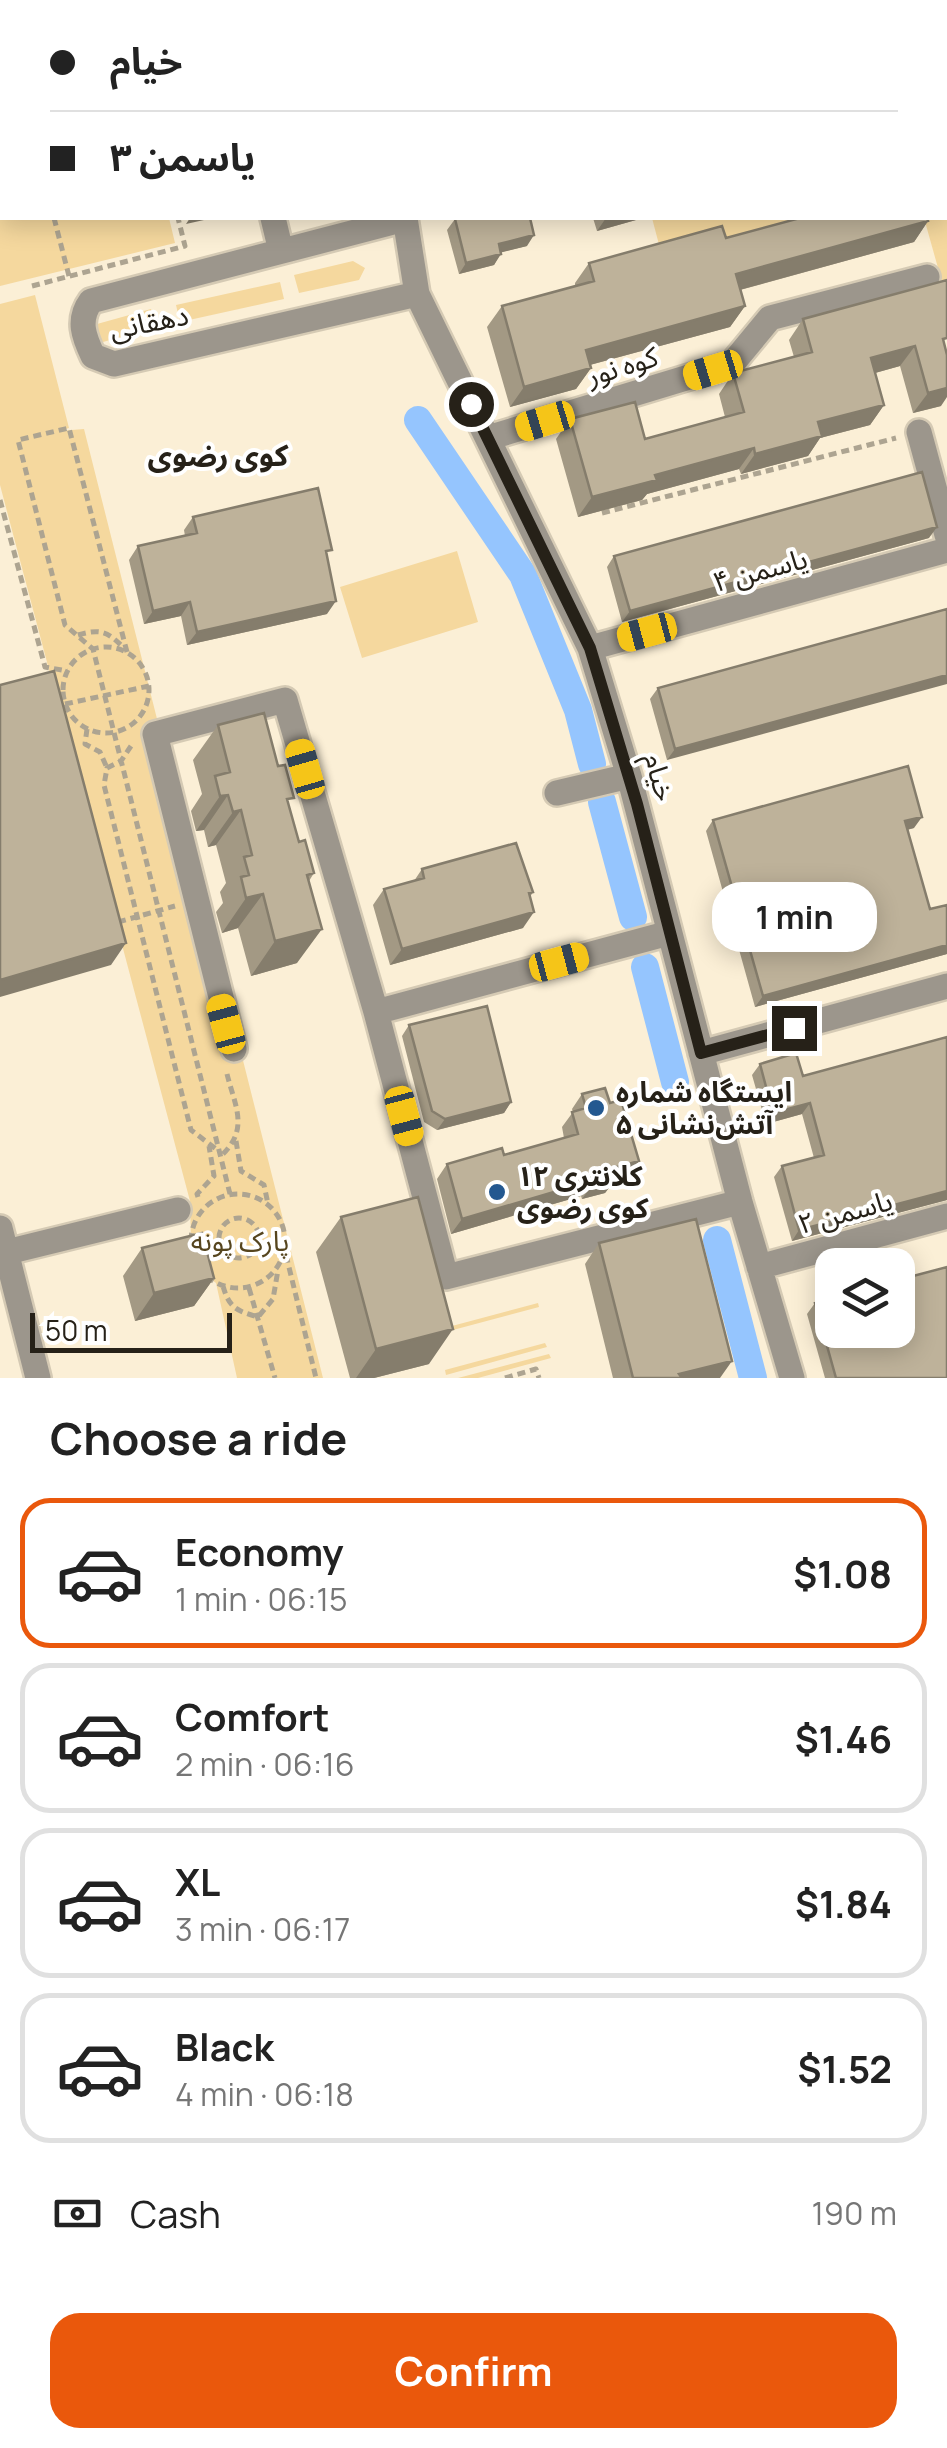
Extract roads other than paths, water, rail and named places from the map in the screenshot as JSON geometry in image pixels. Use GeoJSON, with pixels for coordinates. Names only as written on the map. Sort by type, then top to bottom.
{"type":"FeatureCollection","features":[{"type":"Feature","properties":{"kind":"street"},"geometry":{"type":"LineString","coordinates":[[273,220],[281,251]]}},
{"type":"Feature","properties":{"kind":"street","name":"دهقانی"},"geometry":{"type":"LineString","coordinates":[[397,220],[90,301],[82,319],[84,338],[93,356],[114,364],[417,294]]}},
{"type":"Feature","properties":{"kind":"street","name":"خیام"},"geometry":{"type":"LineString","coordinates":[[405,220],[417,294],[590,648],[629,776],[740,1202],[792,1378]]}},
{"type":"Feature","properties":{"kind":"street","name":"کوه نور"},"geometry":{"type":"LineString","coordinates":[[488,438],[732,364],[770,318],[928,277]]}},
{"type":"Feature","properties":{"kind":"street"},"geometry":{"type":"LineString","coordinates":[[918,432],[947,535]]}},
{"type":"Feature","properties":{"kind":"street","name":"یاسمن ۴"},"geometry":{"type":"LineString","coordinates":[[590,648],[947,550]]}},
{"type":"Feature","properties":{"kind":"street"},"geometry":{"type":"LineString","coordinates":[[234,1049],[154,734],[285,700],[376,1012],[446,1277],[740,1202]]}},
{"type":"Feature","properties":{"kind":"street"},"geometry":{"type":"LineString","coordinates":[[557,793],[629,776]]}},
{"type":"Feature","properties":{"kind":"street"},"geometry":{"type":"LineString","coordinates":[[376,1012],[670,933]]}},
{"type":"Feature","properties":{"kind":"street"},"geometry":{"type":"LineString","coordinates":[[701,1053],[947,986]]}},
{"type":"Feature","properties":{"kind":"street"},"geometry":{"type":"LineString","coordinates":[[38,1378],[3,1240],[190,1211]]}},
{"type":"Feature","properties":{"kind":"street","name":"یاسمن ۲"},"geometry":{"type":"LineString","coordinates":[[759,1267],[947,1216]]}},
{"type":"Feature","properties":{"kind":"waterway"},"geometry":{"type":"LineString","coordinates":[[418,420],[523,575],[578,710],[592,764]]}},
{"type":"Feature","properties":{"kind":"waterway"},"geometry":{"type":"LineString","coordinates":[[602,802],[633,917]]}},
{"type":"Feature","properties":{"kind":"waterway"},"geometry":{"type":"LineString","coordinates":[[645,967],[675,1082]]}},
{"type":"Feature","properties":{"kind":"waterway"},"geometry":{"type":"LineString","coordinates":[[717,1240],[753,1378]]}},
{"type":"Feature","properties":{"kind":"place","name":"ایستگاه شماره ۵ آتش‌نشانی"},"geometry":{"type":"Point","coordinates":[596,1108]}},
{"type":"Feature","properties":{"kind":"place","name":"کلانتری ۱۲ کوی رضوی"},"geometry":{"type":"Point","coordinates":[497,1192]}},
{"type":"Feature","properties":{"kind":"district","name":"کوی رضوی"},"geometry":{"type":"Point","coordinates":[218,456]}},
{"type":"Feature","properties":{"kind":"park label","name":"پارک پونه"},"geometry":{"type":"Point","coordinates":[240,1241]}}]}
